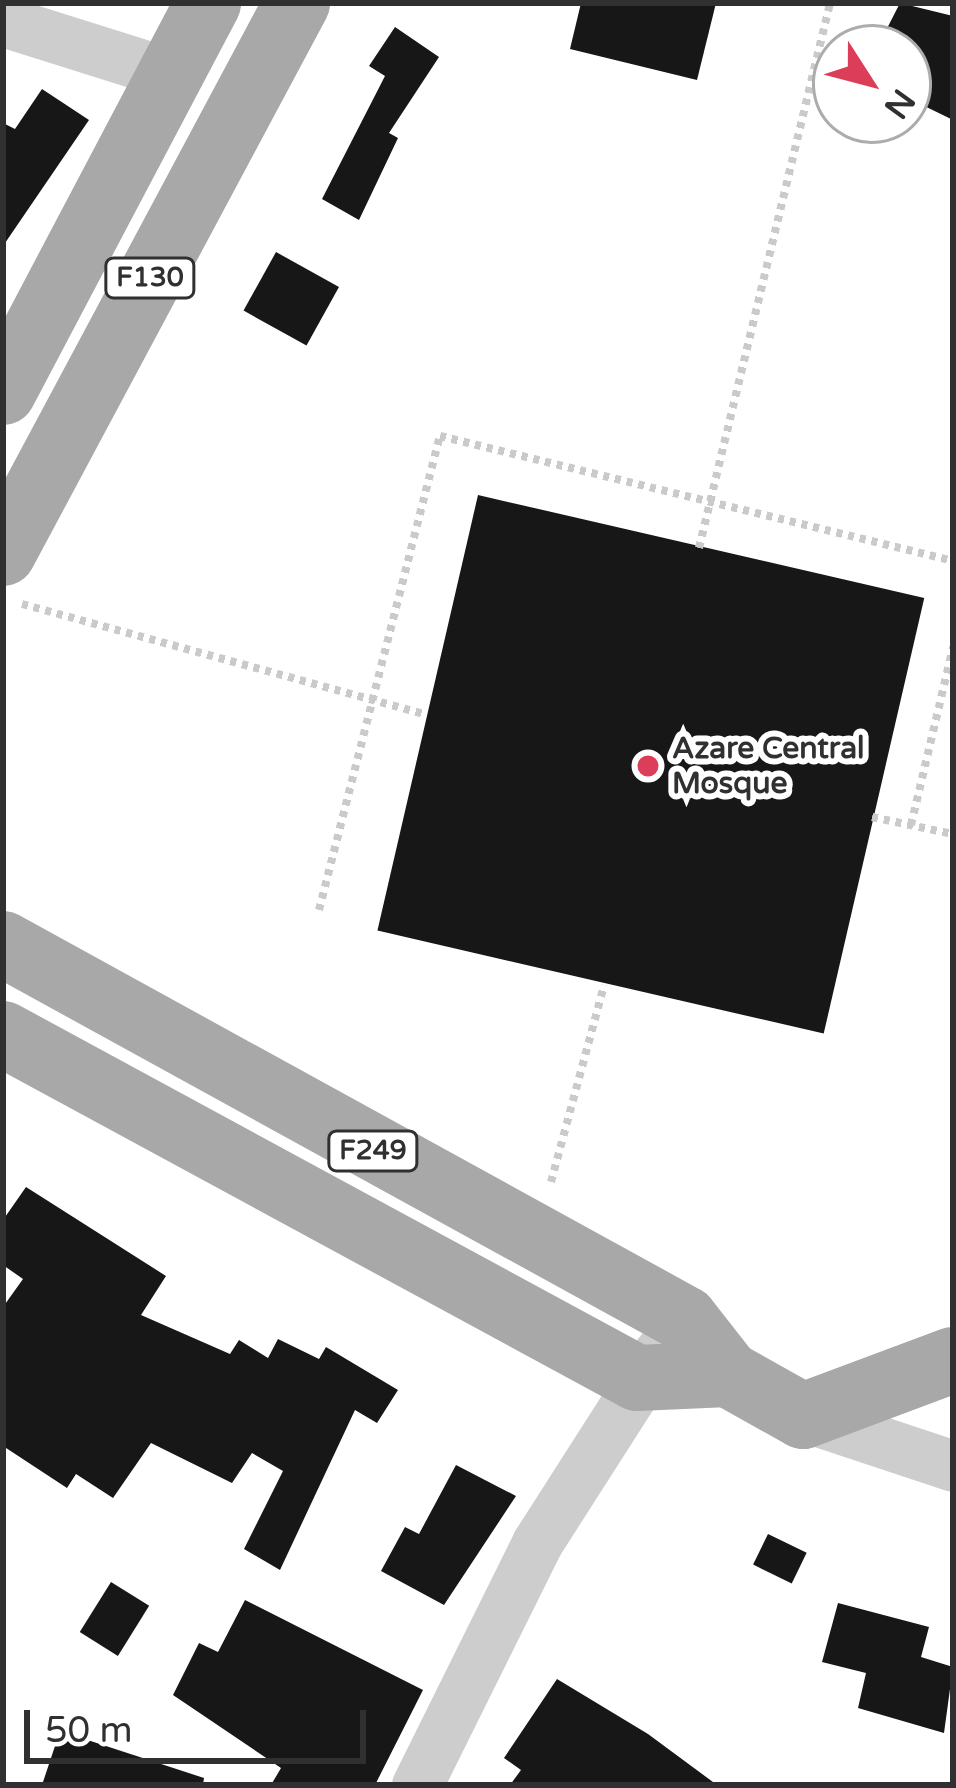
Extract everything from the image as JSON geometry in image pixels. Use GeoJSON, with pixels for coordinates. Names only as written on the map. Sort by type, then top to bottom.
{"type":"FeatureCollection","features":[{"type":"Feature","properties":{"kind":"main road","name":"F130"},"geometry":{"type":"LineString","coordinates":[[3,392],[208,3]]}},
{"type":"Feature","properties":{"kind":"main road","name":"F130"},"geometry":{"type":"LineString","coordinates":[[3,553],[297,3]]}},
{"type":"Feature","properties":{"kind":"main road","name":"F249"},"geometry":{"type":"LineString","coordinates":[[3,944],[535,1241],[685,1319],[728,1374],[803,1416]]}},
{"type":"Feature","properties":{"kind":"main road","name":"F249"},"geometry":{"type":"LineString","coordinates":[[3,1034],[638,1378]]}},
{"type":"Feature","properties":{"kind":"main road"},"geometry":{"type":"LineString","coordinates":[[803,1416],[953,1360]]}},
{"type":"Feature","properties":{"kind":"main road"},"geometry":{"type":"LineString","coordinates":[[638,1378],[728,1374]]}},
{"type":"Feature","properties":{"kind":"street"},"geometry":{"type":"LineString","coordinates":[[3,21],[171,74]]}},
{"type":"Feature","properties":{"kind":"street"},"geometry":{"type":"LineString","coordinates":[[417,1785],[537,1543],[638,1378],[685,1319]]}},
{"type":"Feature","properties":{"kind":"street"},"geometry":{"type":"LineString","coordinates":[[803,1416],[953,1466]]}},
{"type":"Feature","properties":{"kind":"path"},"geometry":{"type":"LineString","coordinates":[[699,548],[830,3]]}},
{"type":"Feature","properties":{"kind":"path"},"geometry":{"type":"LineString","coordinates":[[319,910],[440,436],[711,498],[953,561]]}},
{"type":"Feature","properties":{"kind":"path"},"geometry":{"type":"LineString","coordinates":[[3,599],[425,714]]}},
{"type":"Feature","properties":{"kind":"path"},"geometry":{"type":"LineString","coordinates":[[911,825],[953,647]]}},
{"type":"Feature","properties":{"kind":"path"},"geometry":{"type":"LineString","coordinates":[[872,817],[953,834]]}},
{"type":"Feature","properties":{"kind":"path"},"geometry":{"type":"LineString","coordinates":[[535,1241],[604,985]]}},
{"type":"Feature","properties":{"kind":"building"},"geometry":{"type":"Polygon","coordinates":[[[581,3],[716,3],[697,80],[570,49],[581,3]]]}},
{"type":"Feature","properties":{"kind":"building"},"geometry":{"type":"Polygon","coordinates":[[[900,3],[953,16],[953,120],[932,110],[932,24],[889,24],[900,3]]]}},
{"type":"Feature","properties":{"kind":"building"},"geometry":{"type":"Polygon","coordinates":[[[395,27],[439,57],[389,133],[398,138],[359,220],[322,199],[385,76],[369,66],[395,27]]]}},
{"type":"Feature","properties":{"kind":"building"},"geometry":{"type":"Polygon","coordinates":[[[42,89],[89,120],[3,246],[3,123],[15,129],[42,89]]]}},
{"type":"Feature","properties":{"kind":"building"},"geometry":{"type":"Polygon","coordinates":[[[276,252],[339,287],[306,346],[244,311],[276,252]]]}},
{"type":"Feature","properties":{"kind":"building","name":"Azare Central Mosque"},"geometry":{"type":"Polygon","coordinates":[[[478,495],[924,598],[824,1034],[377,931],[478,495]]]}},
{"type":"Feature","properties":{"kind":"building"},"geometry":{"type":"Polygon","coordinates":[[[26,1187],[166,1276],[141,1315],[230,1354],[239,1340],[268,1358],[278,1339],[319,1359],[326,1347],[398,1390],[377,1423],[355,1410],[280,1570],[244,1549],[283,1471],[252,1453],[232,1483],[151,1443],[113,1498],[76,1474],[67,1488],[3,1446],[3,1307],[23,1279],[3,1265],[3,1220],[26,1187]]]}},
{"type":"Feature","properties":{"kind":"building"},"geometry":{"type":"Polygon","coordinates":[[[456,1465],[516,1496],[444,1605],[381,1571],[405,1527],[419,1534],[456,1465]]]}},
{"type":"Feature","properties":{"kind":"building"},"geometry":{"type":"Polygon","coordinates":[[[768,1534],[807,1553],[792,1583],[753,1565],[768,1534]]]}},
{"type":"Feature","properties":{"kind":"building"},"geometry":{"type":"Polygon","coordinates":[[[111,1582],[149,1606],[118,1656],[80,1632],[111,1582]]]}},
{"type":"Feature","properties":{"kind":"building"},"geometry":{"type":"Polygon","coordinates":[[[245,1600],[423,1690],[375,1785],[271,1785],[281,1768],[173,1695],[199,1643],[218,1652],[245,1600]]]}},
{"type":"Feature","properties":{"kind":"building"},"geometry":{"type":"Polygon","coordinates":[[[838,1603],[929,1627],[921,1657],[953,1667],[944,1733],[858,1708],[866,1673],[822,1662],[838,1603]]]}},
{"type":"Feature","properties":{"kind":"building"},"geometry":{"type":"Polygon","coordinates":[[[557,1679],[648,1734],[717,1785],[510,1785],[521,1770],[504,1758],[557,1679]]]}},
{"type":"Feature","properties":{"kind":"building"},"geometry":{"type":"Polygon","coordinates":[[[60,1731],[204,1778],[203,1785],[42,1785],[60,1731]]]}},
{"type":"Feature","properties":{"kind":"place","name":"Azare Central Mosque"},"geometry":{"type":"Point","coordinates":[648,766]}}]}
